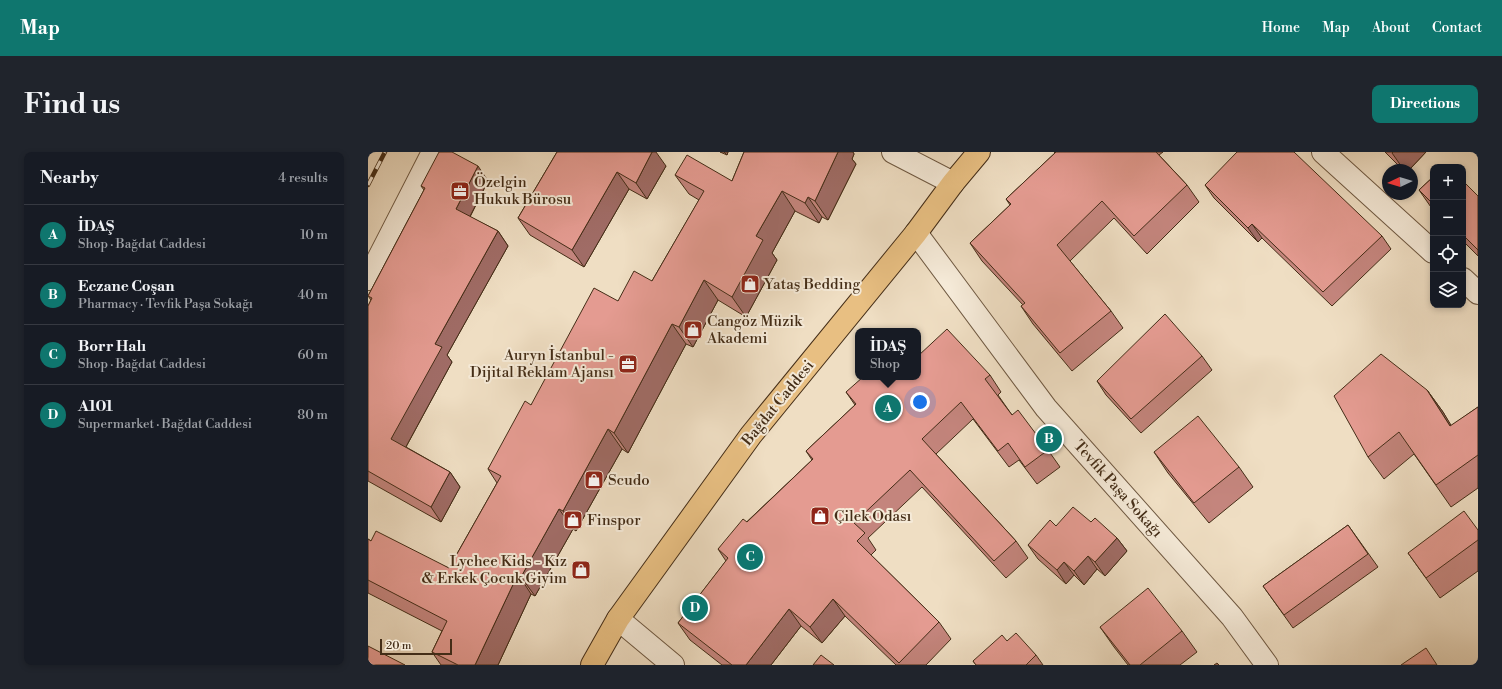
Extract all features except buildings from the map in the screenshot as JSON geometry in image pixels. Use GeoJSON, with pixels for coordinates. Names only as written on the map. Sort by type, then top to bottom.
{"type":"FeatureCollection","features":[{"type":"Feature","properties":{"kind":"main road","name":"Bağdat Caddesi"},"geometry":{"type":"LineString","coordinates":[[592,665],[618,619],[750,435],[916,233],[952,183],[979,152]]}},
{"type":"Feature","properties":{"kind":"street"},"geometry":{"type":"LineString","coordinates":[[368,279],[433,152]]}},
{"type":"Feature","properties":{"kind":"street"},"geometry":{"type":"LineString","coordinates":[[893,152],[952,183]]}},
{"type":"Feature","properties":{"kind":"street"},"geometry":{"type":"LineString","coordinates":[[1323,152],[1430,249]]}},
{"type":"Feature","properties":{"kind":"street","name":"Tevfik Paşa Sokağı"},"geometry":{"type":"LineString","coordinates":[[916,233],[1046,408],[1232,617],[1267,665]]}},
{"type":"Feature","properties":{"kind":"street"},"geometry":{"type":"LineString","coordinates":[[1466,282],[1478,293]]}},
{"type":"Feature","properties":{"kind":"street"},"geometry":{"type":"LineString","coordinates":[[618,619],[673,665]]}},
{"type":"Feature","properties":{"kind":"railway"},"geometry":{"type":"LineString","coordinates":[[368,185],[385,152]]}},
{"type":"Feature","properties":{"kind":"place","name":"Özelgin Hukuk Bürosu"},"geometry":{"type":"Point","coordinates":[460,191]}},
{"type":"Feature","properties":{"kind":"place","name":"Yataş Bedding"},"geometry":{"type":"Point","coordinates":[750,284]}},
{"type":"Feature","properties":{"kind":"place","name":"Cangöz Müzik Akademi"},"geometry":{"type":"Point","coordinates":[693,330]}},
{"type":"Feature","properties":{"kind":"place","name":"Auryn İstanbul - Dijital Reklam Ajansı"},"geometry":{"type":"Point","coordinates":[628,364]}},
{"type":"Feature","properties":{"kind":"place","name":"İDAŞ"},"geometry":{"type":"Point","coordinates":[888,408]}},
{"type":"Feature","properties":{"kind":"place","name":"Eczane Coşan"},"geometry":{"type":"Point","coordinates":[1049,439]}},
{"type":"Feature","properties":{"kind":"place","name":"Scudo"},"geometry":{"type":"Point","coordinates":[594,480]}},
{"type":"Feature","properties":{"kind":"place","name":"Çilek Odası"},"geometry":{"type":"Point","coordinates":[820,516]}},
{"type":"Feature","properties":{"kind":"place","name":"Finspor"},"geometry":{"type":"Point","coordinates":[573,520]}},
{"type":"Feature","properties":{"kind":"place","name":"Borr Halı"},"geometry":{"type":"Point","coordinates":[750,557]}},
{"type":"Feature","properties":{"kind":"place","name":"Lychee Kids - Kız & Erkek Çocuk Giyim"},"geometry":{"type":"Point","coordinates":[581,570]}},
{"type":"Feature","properties":{"kind":"place","name":"A101"},"geometry":{"type":"Point","coordinates":[695,608]}}]}
